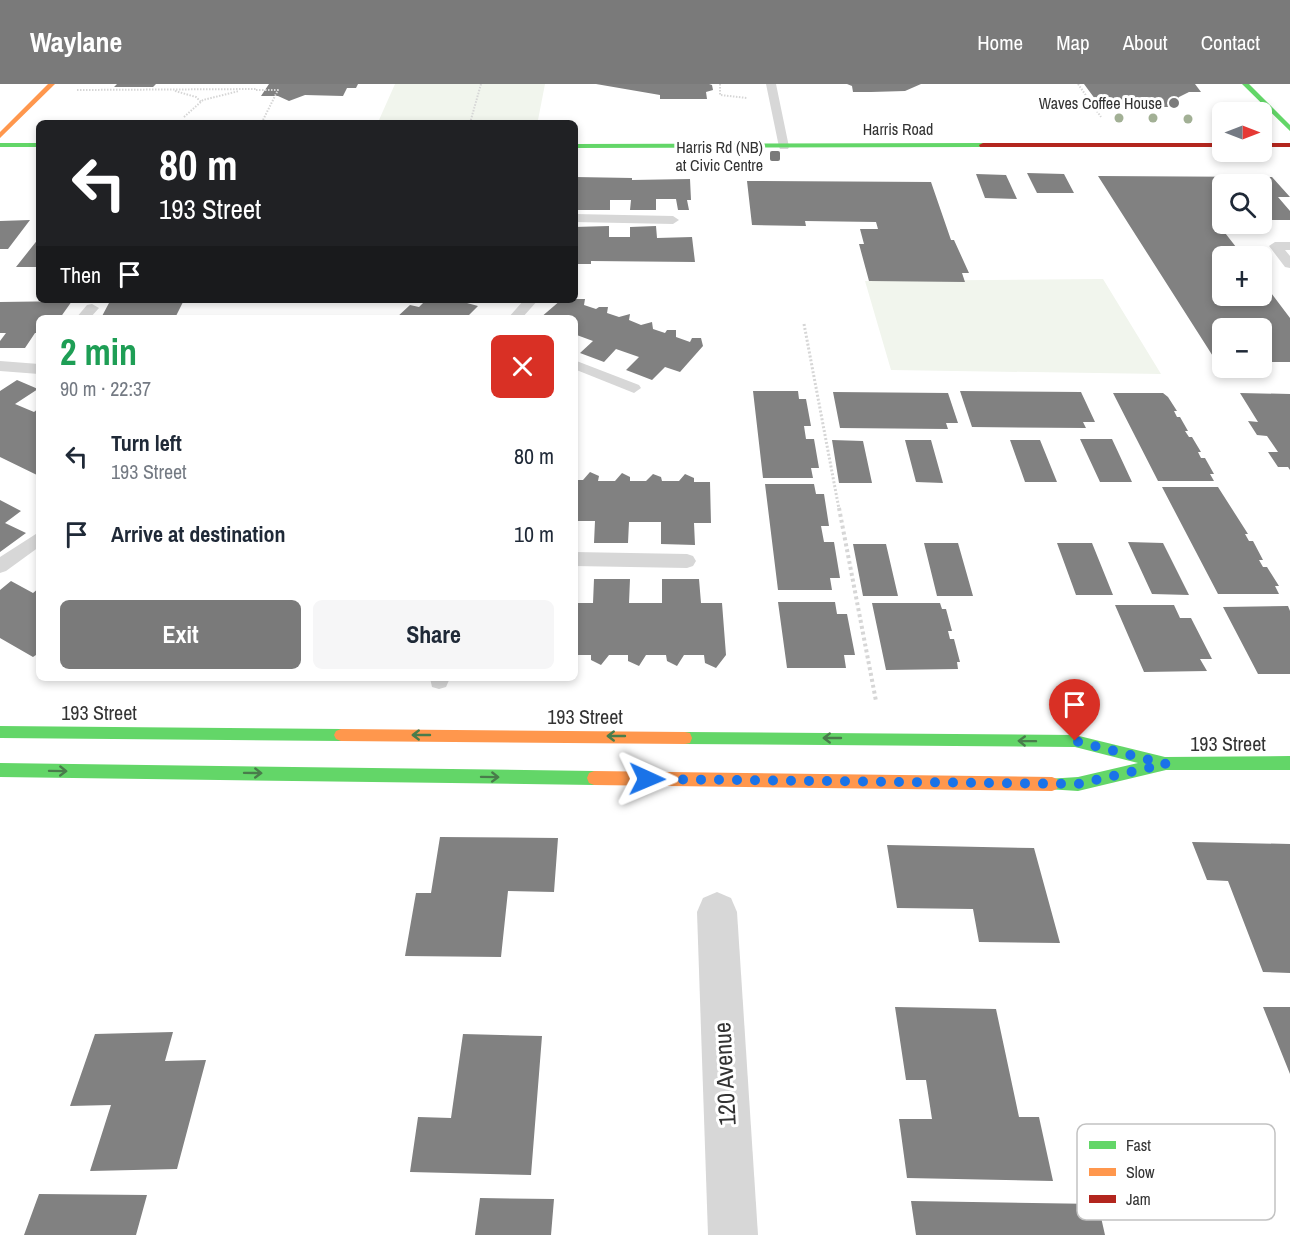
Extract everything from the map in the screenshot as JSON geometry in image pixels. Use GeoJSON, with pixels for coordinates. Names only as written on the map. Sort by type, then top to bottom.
{"type":"FeatureCollection","features":[{"type":"Feature","properties":{"kind":"street"},"geometry":{"type":"LineString","coordinates":[[0,137],[52,84]]}},
{"type":"Feature","properties":{"kind":"street"},"geometry":{"type":"LineString","coordinates":[[1245,84],[1290,129]]}},
{"type":"Feature","properties":{"kind":"street"},"geometry":{"type":"LineString","coordinates":[[1272,135],[1290,134]]}},
{"type":"Feature","properties":{"kind":"street"},"geometry":{"type":"LineString","coordinates":[[0,137],[36,135]]}},
{"type":"Feature","properties":{"kind":"street","name":"Harris Road"},"geometry":{"type":"LineString","coordinates":[[578,135],[783,141]]}},
{"type":"Feature","properties":{"kind":"street","name":"Harris Road"},"geometry":{"type":"LineString","coordinates":[[578,146],[1212,135]]}},
{"type":"Feature","properties":{"kind":"street"},"geometry":{"type":"LineString","coordinates":[[0,137],[36,144]]}},
{"type":"Feature","properties":{"kind":"street","name":"Harris Road"},"geometry":{"type":"LineString","coordinates":[[1017,140],[1212,145]]}},
{"type":"Feature","properties":{"kind":"street"},"geometry":{"type":"LineString","coordinates":[[1272,145],[1290,145]]}},
{"type":"Feature","properties":{"kind":"street","name":"193 Street"},"geometry":{"type":"LineString","coordinates":[[0,732],[1075,741],[1166,764]]}},
{"type":"Feature","properties":{"kind":"street","name":"193 Street"},"geometry":{"type":"LineString","coordinates":[[0,770],[1078,784],[1166,764],[1290,763]]}},
{"type":"Feature","properties":{"kind":"street","name":"120 Avenue"},"geometry":{"type":"LineString","coordinates":[[717,912],[733,1235]]}},
{"type":"Feature","properties":{"kind":"lane"},"geometry":{"type":"LineString","coordinates":[[771,84],[783,141]]}},
{"type":"Feature","properties":{"kind":"lane"},"geometry":{"type":"LineString","coordinates":[[578,218],[673,220]]}},
{"type":"Feature","properties":{"kind":"lane"},"geometry":{"type":"LineString","coordinates":[[1290,246],[1275,246],[1290,264]]}},
{"type":"Feature","properties":{"kind":"lane"},"geometry":{"type":"LineString","coordinates":[[518,315],[528,303]]}},
{"type":"Feature","properties":{"kind":"lane"},"geometry":{"type":"LineString","coordinates":[[0,366],[36,367]]}},
{"type":"Feature","properties":{"kind":"lane"},"geometry":{"type":"LineString","coordinates":[[578,366],[634,388]]}},
{"type":"Feature","properties":{"kind":"lane"},"geometry":{"type":"LineString","coordinates":[[0,566],[36,540]]}},
{"type":"Feature","properties":{"kind":"lane"},"geometry":{"type":"LineString","coordinates":[[578,559],[687,561]]}},
{"type":"Feature","properties":{"kind":"path"},"geometry":{"type":"LineString","coordinates":[[471,120],[481,84]]}},
{"type":"Feature","properties":{"kind":"path"},"geometry":{"type":"LineString","coordinates":[[720,84],[720,95],[754,98]]}},
{"type":"Feature","properties":{"kind":"path"},"geometry":{"type":"LineString","coordinates":[[1078,84],[1101,117]]}},
{"type":"Feature","properties":{"kind":"path"},"geometry":{"type":"LineString","coordinates":[[184,117],[201,102],[229,93],[257,89]]}},
{"type":"Feature","properties":{"kind":"path"},"geometry":{"type":"LineString","coordinates":[[78,90],[278,90],[263,120]]}},
{"type":"Feature","properties":{"kind":"path"},"geometry":{"type":"LineString","coordinates":[[168,90],[196,97],[201,102]]}},
{"type":"Feature","properties":{"kind":"path"},"geometry":{"type":"LineString","coordinates":[[804,324],[883,738]]}},
{"type":"Feature","properties":{"kind":"shaded area"},"geometry":{"type":"Polygon","coordinates":[[[395,84],[545,84],[538,120],[379,120],[395,84]]]}},
{"type":"Feature","properties":{"kind":"shaded area"},"geometry":{"type":"Polygon","coordinates":[[[1103,279],[1161,374],[891,370],[865,281],[1103,279]]]}},
{"type":"Feature","properties":{"kind":"building"},"geometry":{"type":"Polygon","coordinates":[[[117,84],[156,84],[153,87],[114,87],[117,84]]]}},
{"type":"Feature","properties":{"kind":"building"},"geometry":{"type":"Polygon","coordinates":[[[269,84],[358,84],[356,88],[347,88],[343,96],[305,95],[289,101],[278,96],[261,96],[269,84]]]}},
{"type":"Feature","properties":{"kind":"building"},"geometry":{"type":"Polygon","coordinates":[[[596,84],[709,84],[712,85],[713,90],[706,92],[707,99],[660,99],[660,95],[596,84]]]}},
{"type":"Feature","properties":{"kind":"building"},"geometry":{"type":"Polygon","coordinates":[[[847,84],[921,84],[905,91],[853,92],[852,86],[847,84]]]}},
{"type":"Feature","properties":{"kind":"building"},"geometry":{"type":"Polygon","coordinates":[[[1084,84],[1195,84],[1201,92],[1189,92],[1179,97],[1175,103],[1179,107],[1101,107],[1084,84]]]}},
{"type":"Feature","properties":{"kind":"building"},"geometry":{"type":"Polygon","coordinates":[[[1027,173],[1064,174],[1074,193],[1037,193],[1027,173]]]}},
{"type":"Feature","properties":{"kind":"building"},"geometry":{"type":"Polygon","coordinates":[[[976,174],[1006,175],[1017,199],[985,198],[976,174]]]}},
{"type":"Feature","properties":{"kind":"building"},"geometry":{"type":"Polygon","coordinates":[[[1098,176],[1212,177],[1212,234],[1226,234],[1235,246],[1212,246],[1212,306],[1272,306],[1272,294],[1290,318],[1290,362],[1272,362],[1272,318],[1212,318],[1212,355],[1098,176]]]}},
{"type":"Feature","properties":{"kind":"building"},"geometry":{"type":"Polygon","coordinates":[[[578,177],[632,178],[632,180],[690,179],[691,200],[687,200],[689,210],[678,210],[676,199],[656,199],[656,210],[630,210],[631,200],[610,200],[610,210],[578,210],[578,177]]]}},
{"type":"Feature","properties":{"kind":"building"},"geometry":{"type":"Polygon","coordinates":[[[1272,177],[1290,197],[1278,197],[1290,211],[1290,220],[1272,220],[1272,177]]]}},
{"type":"Feature","properties":{"kind":"building"},"geometry":{"type":"Polygon","coordinates":[[[747,181],[931,182],[951,240],[954,240],[969,273],[962,273],[965,282],[869,281],[859,244],[864,244],[860,229],[878,229],[876,222],[805,221],[806,226],[752,225],[747,181]]]}},
{"type":"Feature","properties":{"kind":"building"},"geometry":{"type":"Polygon","coordinates":[[[30,220],[8,249],[0,249],[0,221],[30,220]]]}},
{"type":"Feature","properties":{"kind":"building"},"geometry":{"type":"Polygon","coordinates":[[[609,226],[609,237],[630,237],[630,227],[656,226],[657,238],[692,237],[695,262],[591,261],[591,264],[578,264],[578,227],[609,226]]]}},
{"type":"Feature","properties":{"kind":"building"},"geometry":{"type":"Polygon","coordinates":[[[36,242],[36,267],[16,267],[36,242]]]}},
{"type":"Feature","properties":{"kind":"building"},"geometry":{"type":"Polygon","coordinates":[[[578,299],[585,299],[584,305],[596,309],[608,307],[607,313],[619,317],[630,314],[629,320],[641,325],[652,322],[653,329],[665,333],[667,330],[676,330],[676,337],[690,342],[692,338],[701,338],[703,346],[680,372],[665,367],[652,380],[626,370],[639,357],[616,349],[604,362],[580,353],[593,341],[578,335],[578,315],[544,315],[558,303],[578,303],[578,299]]]}},
{"type":"Feature","properties":{"kind":"building"},"geometry":{"type":"Polygon","coordinates":[[[0,302],[71,303],[62,315],[36,315],[36,333],[25,348],[0,348],[0,341],[6,333],[0,333],[0,302]]]}},
{"type":"Feature","properties":{"kind":"building"},"geometry":{"type":"Polygon","coordinates":[[[109,303],[182,303],[176,315],[103,315],[109,303]]]}},
{"type":"Feature","properties":{"kind":"building"},"geometry":{"type":"Polygon","coordinates":[[[423,303],[467,303],[478,306],[469,315],[399,315],[410,305],[419,307],[423,303]]]}},
{"type":"Feature","properties":{"kind":"building"},"geometry":{"type":"Polygon","coordinates":[[[17,380],[36,388],[15,404],[34,412],[36,410],[36,475],[0,457],[0,391],[17,380]]]}},
{"type":"Feature","properties":{"kind":"building"},"geometry":{"type":"Polygon","coordinates":[[[753,391],[798,391],[799,399],[806,399],[811,426],[804,426],[806,439],[814,439],[819,468],[811,468],[813,478],[763,478],[753,391]]]}},
{"type":"Feature","properties":{"kind":"building"},"geometry":{"type":"Polygon","coordinates":[[[960,391],[1081,392],[1095,422],[1083,422],[1086,428],[972,427],[960,391]]]}},
{"type":"Feature","properties":{"kind":"building"},"geometry":{"type":"Polygon","coordinates":[[[833,392],[948,393],[958,423],[946,423],[948,429],[840,428],[833,392]]]}},
{"type":"Feature","properties":{"kind":"building"},"geometry":{"type":"Polygon","coordinates":[[[1113,393],[1163,393],[1168,397],[1177,411],[1174,411],[1177,417],[1180,417],[1188,431],[1185,431],[1189,437],[1192,437],[1201,452],[1198,452],[1201,458],[1205,458],[1214,474],[1210,474],[1214,481],[1158,481],[1113,393]]]}},
{"type":"Feature","properties":{"kind":"building"},"geometry":{"type":"Polygon","coordinates":[[[1240,393],[1290,394],[1290,470],[1288,467],[1278,467],[1268,452],[1278,452],[1267,436],[1257,435],[1248,421],[1258,422],[1240,393]]]}},
{"type":"Feature","properties":{"kind":"building"},"geometry":{"type":"Polygon","coordinates":[[[1080,439],[1112,439],[1132,482],[1100,482],[1080,439]]]}},
{"type":"Feature","properties":{"kind":"building"},"geometry":{"type":"Polygon","coordinates":[[[832,440],[863,441],[872,483],[839,483],[832,440]]]}},
{"type":"Feature","properties":{"kind":"building"},"geometry":{"type":"Polygon","coordinates":[[[905,440],[931,440],[943,483],[916,482],[905,440]]]}},
{"type":"Feature","properties":{"kind":"building"},"geometry":{"type":"Polygon","coordinates":[[[1010,440],[1040,440],[1057,482],[1025,482],[1010,440]]]}},
{"type":"Feature","properties":{"kind":"building"},"geometry":{"type":"Polygon","coordinates":[[[590,472],[599,476],[598,481],[615,481],[622,473],[630,477],[630,481],[646,481],[653,474],[661,477],[662,481],[679,481],[685,474],[694,478],[694,482],[710,482],[711,523],[694,523],[695,545],[661,544],[661,522],[629,522],[628,543],[594,543],[595,521],[578,521],[578,480],[583,480],[590,472]]]}},
{"type":"Feature","properties":{"kind":"building"},"geometry":{"type":"Polygon","coordinates":[[[765,484],[814,484],[816,494],[824,494],[829,526],[821,526],[824,542],[834,542],[840,578],[830,578],[832,590],[778,590],[765,484]]]}},
{"type":"Feature","properties":{"kind":"building"},"geometry":{"type":"Polygon","coordinates":[[[1162,487],[1218,487],[1248,534],[1245,534],[1249,541],[1253,541],[1263,560],[1259,560],[1263,567],[1267,567],[1279,586],[1275,586],[1279,594],[1218,594],[1162,487]]]}},
{"type":"Feature","properties":{"kind":"building"},"geometry":{"type":"Polygon","coordinates":[[[0,500],[21,511],[5,523],[26,533],[0,552],[0,500]]]}},
{"type":"Feature","properties":{"kind":"building"},"geometry":{"type":"Polygon","coordinates":[[[1128,542],[1163,543],[1189,595],[1152,594],[1128,542]]]}},
{"type":"Feature","properties":{"kind":"building"},"geometry":{"type":"Polygon","coordinates":[[[924,543],[958,543],[973,596],[937,596],[924,543]]]}},
{"type":"Feature","properties":{"kind":"building"},"geometry":{"type":"Polygon","coordinates":[[[1057,543],[1092,543],[1113,595],[1076,595],[1057,543]]]}},
{"type":"Feature","properties":{"kind":"building"},"geometry":{"type":"Polygon","coordinates":[[[853,544],[886,544],[898,596],[863,596],[853,544]]]}},
{"type":"Feature","properties":{"kind":"building"},"geometry":{"type":"Polygon","coordinates":[[[594,579],[630,579],[629,603],[662,603],[662,579],[699,579],[701,603],[722,603],[726,655],[716,668],[705,663],[704,655],[684,655],[677,666],[667,661],[666,655],[646,655],[639,666],[628,661],[628,655],[609,655],[601,665],[591,660],[591,655],[578,655],[578,603],[593,603],[594,579]]]}},
{"type":"Feature","properties":{"kind":"building"},"geometry":{"type":"Polygon","coordinates":[[[11,581],[33,593],[36,590],[36,655],[33,657],[0,638],[0,590],[11,581]]]}},
{"type":"Feature","properties":{"kind":"building"},"geometry":{"type":"Polygon","coordinates":[[[778,602],[835,602],[837,614],[847,614],[855,655],[844,655],[846,668],[787,668],[778,602]]]}},
{"type":"Feature","properties":{"kind":"building"},"geometry":{"type":"Polygon","coordinates":[[[872,603],[940,603],[942,609],[946,609],[952,631],[948,631],[950,639],[954,639],[960,662],[957,662],[958,669],[886,670],[872,603]]]}},
{"type":"Feature","properties":{"kind":"building"},"geometry":{"type":"Polygon","coordinates":[[[1115,605],[1174,605],[1180,618],[1191,618],[1212,659],[1200,659],[1207,671],[1144,672],[1115,605]]]}},
{"type":"Feature","properties":{"kind":"building"},"geometry":{"type":"Polygon","coordinates":[[[1288,606],[1290,611],[1290,674],[1258,674],[1223,607],[1288,606]]]}},
{"type":"Feature","properties":{"kind":"building"},"geometry":{"type":"Polygon","coordinates":[[[440,837],[558,838],[554,892],[508,891],[501,957],[405,956],[416,893],[431,893],[440,837]]]}},
{"type":"Feature","properties":{"kind":"building"},"geometry":{"type":"Polygon","coordinates":[[[1192,842],[1290,844],[1290,973],[1263,972],[1228,881],[1207,880],[1192,842]]]}},
{"type":"Feature","properties":{"kind":"building"},"geometry":{"type":"Polygon","coordinates":[[[887,845],[1034,848],[1060,943],[979,942],[973,909],[897,908],[887,845]]]}},
{"type":"Feature","properties":{"kind":"building"},"geometry":{"type":"Polygon","coordinates":[[[895,1007],[996,1009],[1019,1117],[1039,1117],[1053,1181],[907,1178],[899,1119],[932,1119],[926,1080],[906,1080],[895,1007]]]}},
{"type":"Feature","properties":{"kind":"building"},"geometry":{"type":"Polygon","coordinates":[[[1263,1007],[1290,1007],[1290,1074],[1263,1007]]]}},
{"type":"Feature","properties":{"kind":"building"},"geometry":{"type":"Polygon","coordinates":[[[173,1032],[165,1061],[206,1060],[177,1169],[90,1171],[111,1105],[70,1106],[95,1034],[173,1032]]]}},
{"type":"Feature","properties":{"kind":"building"},"geometry":{"type":"Polygon","coordinates":[[[463,1034],[542,1036],[531,1175],[410,1172],[418,1117],[451,1118],[463,1034]]]}},
{"type":"Feature","properties":{"kind":"building"},"geometry":{"type":"Polygon","coordinates":[[[39,1194],[147,1195],[136,1235],[24,1235],[39,1194]]]}},
{"type":"Feature","properties":{"kind":"building"},"geometry":{"type":"Polygon","coordinates":[[[480,1198],[554,1199],[551,1235],[475,1235],[480,1198]]]}},
{"type":"Feature","properties":{"kind":"building"},"geometry":{"type":"Polygon","coordinates":[[[911,1201],[1077,1204],[1077,1220],[1102,1220],[1105,1235],[916,1235],[911,1201]]]}},
{"type":"Feature","properties":{"kind":"traffic: fast"},"geometry":{"type":"LineString","coordinates":[[1245,84],[1290,129]]}},
{"type":"Feature","properties":{"kind":"traffic: fast"},"geometry":{"type":"LineString","coordinates":[[0,145],[36,145]]}},
{"type":"Feature","properties":{"kind":"traffic: fast"},"geometry":{"type":"LineString","coordinates":[[578,146],[983,145]]}},
{"type":"Feature","properties":{"kind":"traffic: fast"},"geometry":{"type":"LineString","coordinates":[[0,732],[341,735]]}},
{"type":"Feature","properties":{"kind":"traffic: fast"},"geometry":{"type":"LineString","coordinates":[[685,738],[1075,741],[1162,762]]}},
{"type":"Feature","properties":{"kind":"traffic: fast"},"geometry":{"type":"LineString","coordinates":[[1052,784],[1078,784],[1166,763],[1290,763]]}},
{"type":"Feature","properties":{"kind":"traffic: fast"},"geometry":{"type":"LineString","coordinates":[[0,770],[594,778]]}},
{"type":"Feature","properties":{"kind":"traffic: slow"},"geometry":{"type":"LineString","coordinates":[[0,136],[52,84]]}},
{"type":"Feature","properties":{"kind":"traffic: slow"},"geometry":{"type":"LineString","coordinates":[[341,735],[685,738]]}},
{"type":"Feature","properties":{"kind":"traffic: slow"},"geometry":{"type":"LineString","coordinates":[[594,778],[1052,784]]}},
{"type":"Feature","properties":{"kind":"traffic: jam"},"geometry":{"type":"LineString","coordinates":[[983,145],[1212,145]]}},
{"type":"Feature","properties":{"kind":"traffic: jam"},"geometry":{"type":"LineString","coordinates":[[1272,145],[1290,145]]}},
{"type":"Feature","properties":{"kind":"place","name":"Waves Coffee House"},"geometry":{"type":"Point","coordinates":[1174,103]}},
{"type":"Feature","properties":{"kind":"place","name":"Harris Rd (NB) at Civic Centre"},"geometry":{"type":"Point","coordinates":[775,156]}},
{"type":"Feature","properties":{"kind":"route"},"geometry":{"type":"LineString","coordinates":[[647,779],[1078,784],[1166,764],[1075,741]]}}]}
